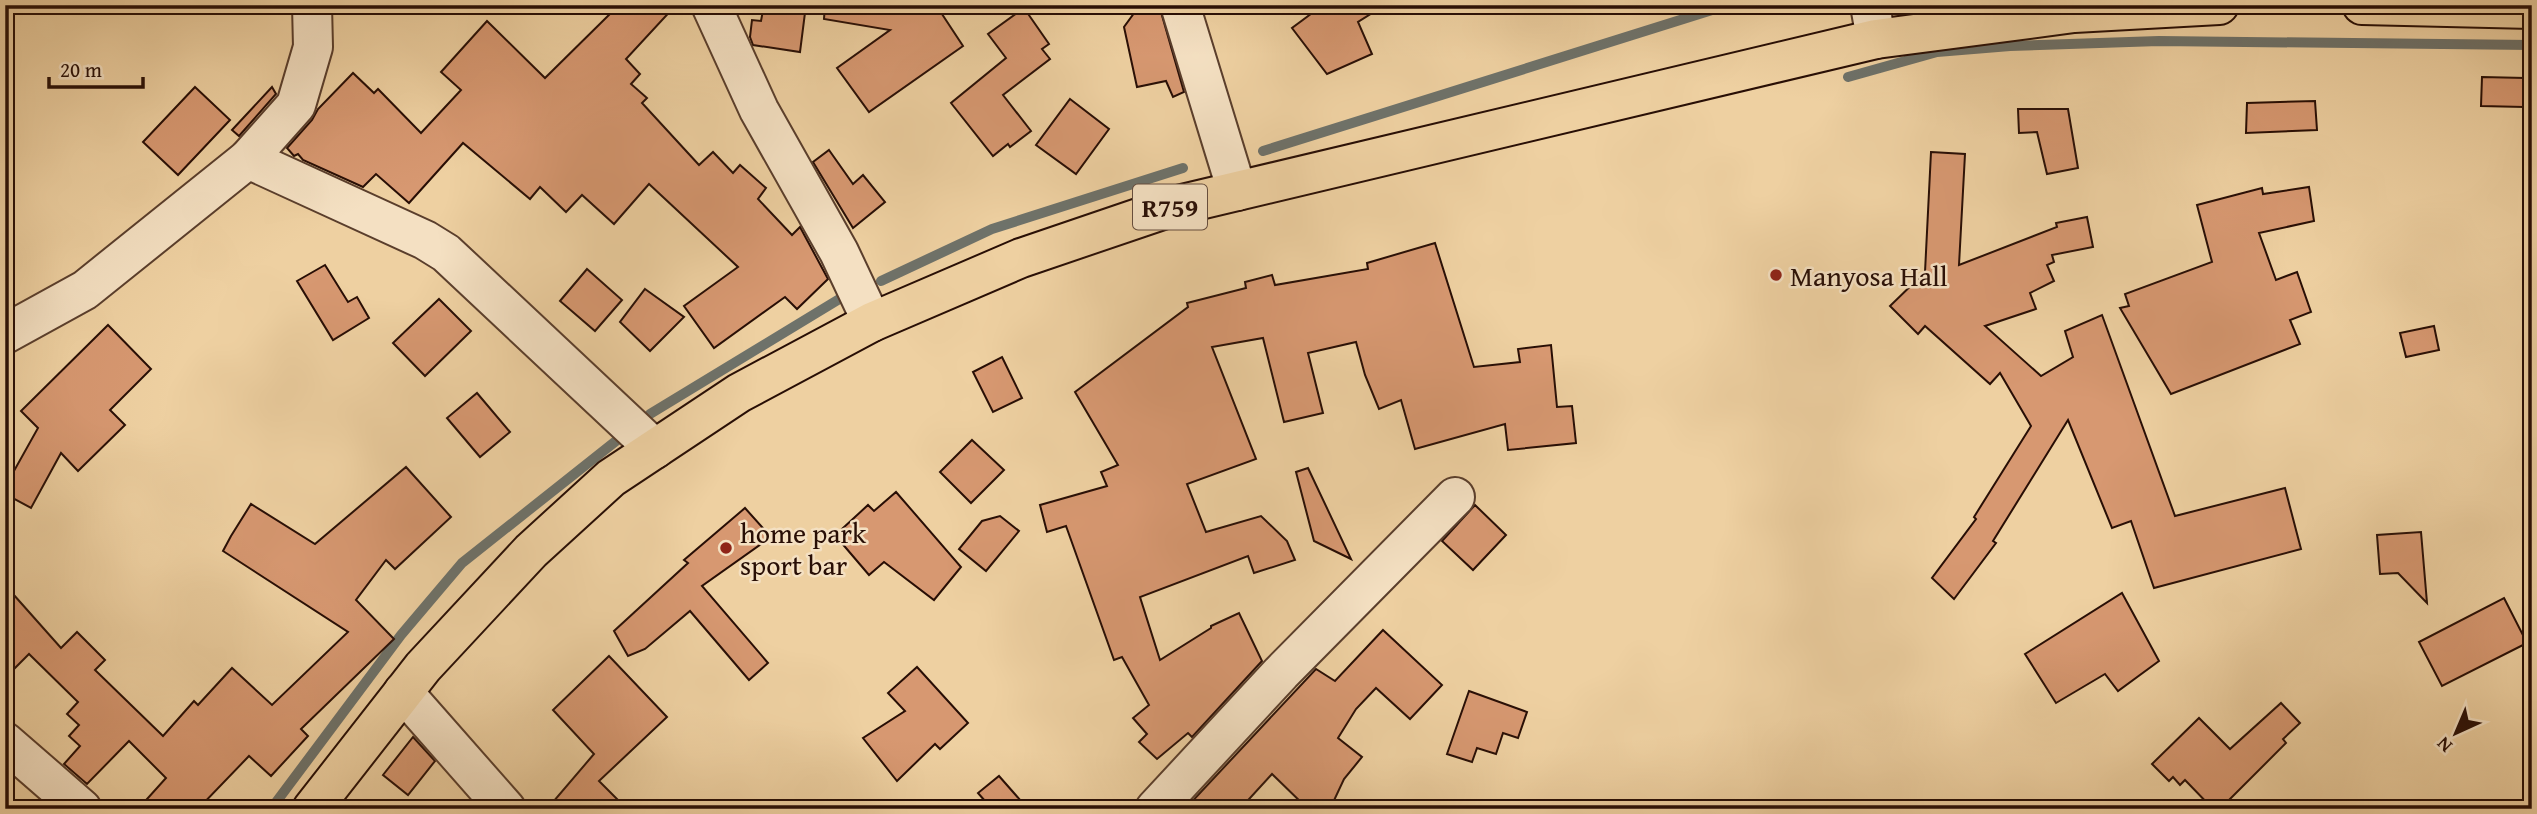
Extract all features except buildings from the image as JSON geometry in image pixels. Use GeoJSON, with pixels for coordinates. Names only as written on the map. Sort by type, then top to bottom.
{"type":"FeatureCollection","features":[{"type":"Feature","properties":{"kind":"main road","name":"R759"},"geometry":{"type":"LineString","coordinates":[[312,809],[423,667],[531,551],[611,478],[739,393],[872,322],[1021,258],[1174,206],[1873,22],[2219,5]]}},
{"type":"Feature","properties":{"kind":"main road"},"geometry":{"type":"LineString","coordinates":[[2362,5],[2532,9]]}},
{"type":"Feature","properties":{"kind":"street"},"geometry":{"type":"LineString","coordinates":[[5,334],[85,290],[248,159],[296,105],[313,47],[312,5]]}},
{"type":"Feature","properties":{"kind":"street"},"geometry":{"type":"LineString","coordinates":[[711,5],[760,110],[839,252],[872,322]]}},
{"type":"Feature","properties":{"kind":"street"},"geometry":{"type":"LineString","coordinates":[[1180,5],[1237,191]]}},
{"type":"Feature","properties":{"kind":"street"},"geometry":{"type":"LineString","coordinates":[[248,159],[425,240],[446,253],[655,449]]}},
{"type":"Feature","properties":{"kind":"street"},"geometry":{"type":"LineString","coordinates":[[1155,809],[1281,673],[1455,497]]}},
{"type":"Feature","properties":{"kind":"street"},"geometry":{"type":"LineString","coordinates":[[403,692],[506,809]]}},
{"type":"Feature","properties":{"kind":"street"},"geometry":{"type":"LineString","coordinates":[[5,742],[82,809]]}},
{"type":"Feature","properties":{"kind":"waterway"},"geometry":{"type":"LineString","coordinates":[[1263,151],[1728,5]]}},
{"type":"Feature","properties":{"kind":"waterway"},"geometry":{"type":"LineString","coordinates":[[1848,77],[1937,52],[2010,46],[2159,41],[2532,45]]}},
{"type":"Feature","properties":{"kind":"waterway"},"geometry":{"type":"LineString","coordinates":[[881,281],[992,229],[1183,168]]}},
{"type":"Feature","properties":{"kind":"waterway"},"geometry":{"type":"LineString","coordinates":[[650,414],[841,298]]}},
{"type":"Feature","properties":{"kind":"waterway"},"geometry":{"type":"LineString","coordinates":[[271,809],[401,635],[462,563],[621,437]]}},
{"type":"Feature","properties":{"kind":"place","name":"Manyosa Hall"},"geometry":{"type":"Point","coordinates":[1776,275]}},
{"type":"Feature","properties":{"kind":"place","name":"home park sport bar"},"geometry":{"type":"Point","coordinates":[726,548]}}]}
